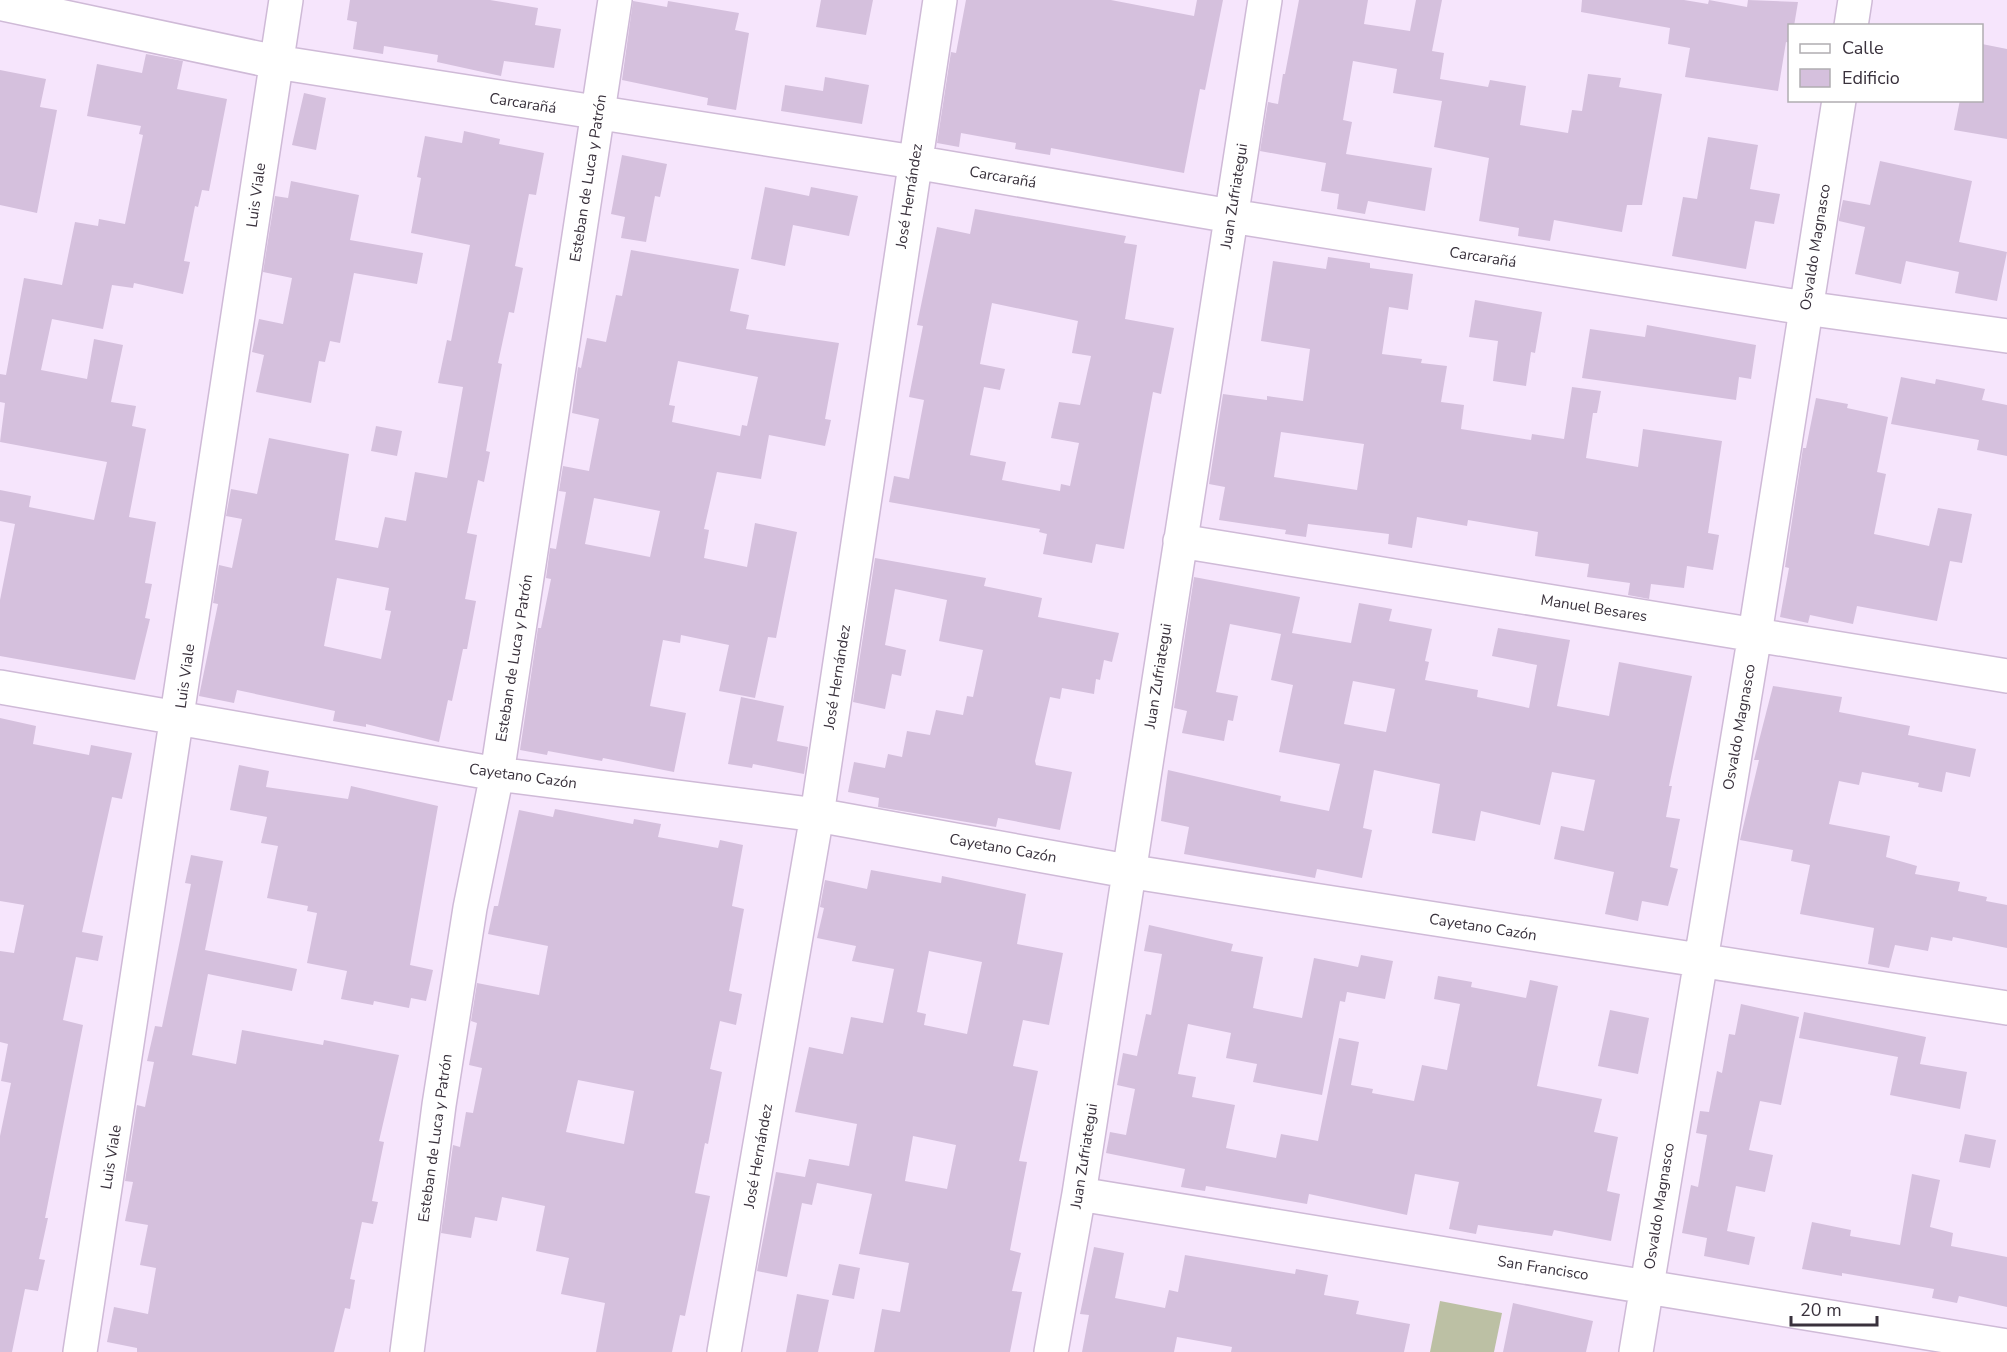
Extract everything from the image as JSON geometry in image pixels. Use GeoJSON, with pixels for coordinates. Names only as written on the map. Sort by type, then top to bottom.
{"type":"FeatureCollection","features":[{"type":"Feature","properties":{"kind":"street","name":"Luis Viale"},"geometry":{"type":"LineString","coordinates":[[80,1352],[286,0]]}},
{"type":"Feature","properties":{"kind":"street","name":"Esteban de Luca y Patrón"},"geometry":{"type":"LineString","coordinates":[[407,1352],[440,1094],[470,908],[497,774],[615,0]]}},
{"type":"Feature","properties":{"kind":"street","name":"José Hernández"},"geometry":{"type":"LineString","coordinates":[[724,1352],[817,814],[940,0]]}},
{"type":"Feature","properties":{"kind":"street","name":"Juan Zufriategui"},"geometry":{"type":"LineString","coordinates":[[1051,1352],[1079,1194],[1127,871],[1265,0]]}},
{"type":"Feature","properties":{"kind":"street"},"geometry":{"type":"LineString","coordinates":[[1851,24],[1855,0]]}},
{"type":"Feature","properties":{"kind":"street","name":"Carcarañá"},"geometry":{"type":"LineString","coordinates":[[3,4],[276,62],[598,115],[914,162],[1805,309],[2007,336]]}},
{"type":"Feature","properties":{"kind":"street","name":"Osvaldo Magnasco"},"geometry":{"type":"LineString","coordinates":[[1636,1352],[1755,634],[1839,102]]}},
{"type":"Feature","properties":{"kind":"street","name":"Manuel Besares"},"geometry":{"type":"LineString","coordinates":[[1180,541],[2007,676]]}},
{"type":"Feature","properties":{"kind":"street","name":"Cayetano Cazón"},"geometry":{"type":"LineString","coordinates":[[0,687],[497,774],[817,814],[1127,871],[2007,1008]]}},
{"type":"Feature","properties":{"kind":"street","name":"San Francisco"},"geometry":{"type":"LineString","coordinates":[[1079,1194],[1647,1285],[2007,1346]]}},
{"type":"Feature","properties":{"kind":"green space"},"geometry":{"type":"Polygon","coordinates":[[[1440,1301],[1502,1313],[1494,1352],[1430,1352],[1440,1301]]]}},
{"type":"Feature","properties":{"kind":"building"},"geometry":{"type":"Polygon","coordinates":[[[350,0],[490,0],[538,8],[535,25],[561,29],[554,68],[504,61],[501,76],[437,62],[438,55],[384,46],[383,54],[353,49],[357,22],[347,20],[350,0]]]}},
{"type":"Feature","properties":{"kind":"building"},"geometry":{"type":"Polygon","coordinates":[[[821,0],[873,0],[866,35],[816,27],[821,0]]]}},
{"type":"Feature","properties":{"kind":"building"},"geometry":{"type":"Polygon","coordinates":[[[966,0],[1111,0],[1194,16],[1197,0],[1223,0],[1205,90],[1200,89],[1184,173],[1051,148],[1050,155],[1015,149],[1016,143],[961,133],[959,147],[937,143],[951,52],[956,53],[966,0]]]}},
{"type":"Feature","properties":{"kind":"building"},"geometry":{"type":"Polygon","coordinates":[[[1299,0],[1368,0],[1364,24],[1410,31],[1416,0],[1442,0],[1432,51],[1444,53],[1440,79],[1488,87],[1490,80],[1526,86],[1520,125],[1568,133],[1572,110],[1582,111],[1588,74],[1621,78],[1619,87],[1662,94],[1642,205],[1627,205],[1622,232],[1554,220],[1550,241],[1518,236],[1519,228],[1479,221],[1489,158],[1434,147],[1442,101],[1393,93],[1397,69],[1353,61],[1343,120],[1352,122],[1346,154],[1432,168],[1425,211],[1368,201],[1365,214],[1337,209],[1339,194],[1321,191],[1326,163],[1260,151],[1268,102],[1278,104],[1299,0]]]}},
{"type":"Feature","properties":{"kind":"building"},"geometry":{"type":"Polygon","coordinates":[[[1582,0],[1684,0],[1708,4],[1709,0],[1747,7],[1748,0],[1798,2],[1794,24],[1788,24],[1788,42],[1786,42],[1778,91],[1685,77],[1690,48],[1668,44],[1670,28],[1581,12],[1582,0]]]}},
{"type":"Feature","properties":{"kind":"building"},"geometry":{"type":"Polygon","coordinates":[[[633,1],[667,7],[668,1],[739,13],[735,30],[749,33],[736,110],[707,105],[708,98],[622,80],[633,1]]]}},
{"type":"Feature","properties":{"kind":"building"},"geometry":{"type":"Polygon","coordinates":[[[1983,44],[2007,49],[2007,139],[1954,130],[1960,102],[1983,102],[1983,44]]]}},
{"type":"Feature","properties":{"kind":"building"},"geometry":{"type":"Polygon","coordinates":[[[146,54],[183,61],[177,89],[227,99],[209,191],[202,190],[198,207],[195,206],[184,261],[190,262],[183,294],[134,283],[133,288],[112,285],[103,329],[52,319],[41,370],[87,379],[94,339],[123,345],[111,402],[136,406],[132,426],[146,429],[129,517],[156,522],[145,583],[152,584],[145,618],[150,619],[135,680],[0,656],[0,600],[15,524],[0,521],[0,490],[31,496],[29,507],[94,520],[107,462],[0,442],[5,403],[0,402],[0,374],[6,375],[24,278],[62,285],[75,222],[98,226],[99,219],[125,224],[143,135],[139,134],[141,126],[87,116],[97,64],[142,73],[146,54]]]}},
{"type":"Feature","properties":{"kind":"building"},"geometry":{"type":"Polygon","coordinates":[[[0,70],[46,79],[40,107],[57,110],[37,213],[0,205],[0,70]]]}},
{"type":"Feature","properties":{"kind":"building"},"geometry":{"type":"Polygon","coordinates":[[[825,77],[869,85],[862,124],[781,111],[785,85],[823,91],[825,77]]]}},
{"type":"Feature","properties":{"kind":"building"},"geometry":{"type":"Polygon","coordinates":[[[304,93],[326,98],[316,150],[292,145],[304,93]]]}},
{"type":"Feature","properties":{"kind":"building"},"geometry":{"type":"Polygon","coordinates":[[[464,131],[500,139],[499,144],[544,153],[536,195],[529,194],[515,266],[523,268],[514,313],[509,312],[498,363],[502,364],[486,451],[490,452],[484,482],[478,480],[467,533],[477,535],[465,599],[476,601],[467,649],[463,649],[452,701],[448,700],[439,742],[366,724],[366,727],[333,721],[335,711],[237,690],[234,703],[199,696],[218,604],[213,603],[219,565],[232,568],[242,519],[226,516],[231,489],[257,494],[269,438],[349,454],[335,540],[378,548],[385,517],[406,521],[415,472],[447,478],[463,387],[438,383],[447,340],[451,341],[470,245],[411,233],[421,178],[417,177],[425,136],[462,143],[464,131]],[[337,578],[324,646],[381,659],[391,611],[385,610],[389,588],[337,578]]]}},
{"type":"Feature","properties":{"kind":"building"},"geometry":{"type":"Polygon","coordinates":[[[1708,137],[1758,145],[1750,189],[1780,194],[1774,224],[1755,221],[1746,269],[1672,256],[1683,197],[1697,199],[1708,137]]]}},
{"type":"Feature","properties":{"kind":"building"},"geometry":{"type":"Polygon","coordinates":[[[622,155],[667,164],[660,197],[655,196],[646,242],[621,238],[625,217],[611,214],[622,155]]]}},
{"type":"Feature","properties":{"kind":"building"},"geometry":{"type":"Polygon","coordinates":[[[1880,161],[1972,181],[1959,242],[2007,252],[1997,301],[1955,293],[1959,272],[1906,261],[1901,284],[1855,274],[1865,227],[1839,221],[1843,200],[1870,205],[1880,161]]]}},
{"type":"Feature","properties":{"kind":"building"},"geometry":{"type":"Polygon","coordinates":[[[291,181],[359,195],[350,240],[423,253],[417,284],[354,273],[340,343],[330,341],[325,362],[319,361],[311,403],[256,392],[264,355],[252,352],[259,319],[283,324],[292,278],[263,272],[275,196],[288,198],[291,181]]]}},
{"type":"Feature","properties":{"kind":"building"},"geometry":{"type":"Polygon","coordinates":[[[765,187],[809,196],[811,187],[858,196],[849,236],[793,225],[785,266],[751,259],[765,187]]]}},
{"type":"Feature","properties":{"kind":"building"},"geometry":{"type":"Polygon","coordinates":[[[975,209],[1126,236],[1124,243],[1137,245],[1125,319],[1174,328],[1161,394],[1153,392],[1124,549],[1096,544],[1092,563],[1043,554],[1047,534],[1039,532],[1040,529],[889,502],[894,476],[909,479],[924,400],[909,397],[923,326],[917,325],[937,227],[970,234],[975,209]],[[992,303],[980,364],[1005,369],[1000,390],[984,387],[970,455],[1006,462],[1002,480],[1060,491],[1061,484],[1070,486],[1079,443],[1051,438],[1059,402],[1080,405],[1091,356],[1072,353],[1078,321],[992,303]]]}},
{"type":"Feature","properties":{"kind":"building"},"geometry":{"type":"Polygon","coordinates":[[[631,250],[739,269],[730,311],[749,315],[746,329],[839,343],[825,419],[831,420],[825,446],[769,435],[761,479],[717,472],[704,529],[709,530],[704,558],[747,567],[755,523],[797,532],[776,638],[768,637],[755,698],[719,691],[729,645],[681,635],[680,643],[663,640],[650,706],[686,713],[674,772],[603,758],[602,761],[548,751],[547,755],[520,750],[538,628],[541,628],[551,579],[546,578],[550,548],[556,549],[566,492],[559,491],[563,466],[589,471],[599,419],[572,413],[578,367],[581,368],[587,338],[606,342],[616,295],[622,296],[631,250]],[[678,361],[669,405],[675,406],[672,422],[740,436],[742,425],[747,426],[758,377],[678,361]],[[594,498],[585,544],[650,557],[660,511],[594,498]]]}},
{"type":"Feature","properties":{"kind":"building"},"geometry":{"type":"Polygon","coordinates":[[[1328,257],[1370,263],[1370,268],[1413,274],[1408,310],[1389,307],[1382,354],[1422,359],[1421,363],[1447,366],[1441,402],[1464,405],[1461,429],[1531,440],[1532,434],[1564,439],[1572,387],[1601,391],[1597,413],[1593,413],[1586,458],[1638,467],[1643,429],[1722,441],[1708,533],[1719,535],[1713,570],[1687,566],[1684,588],[1651,584],[1649,599],[1628,595],[1630,583],[1587,577],[1589,564],[1535,556],[1538,532],[1468,520],[1467,526],[1417,517],[1412,548],[1388,544],[1389,534],[1308,524],[1306,537],[1285,534],[1286,530],[1219,520],[1225,487],[1209,484],[1223,394],[1267,400],[1267,396],[1303,401],[1310,349],[1261,341],[1273,261],[1326,269],[1328,257]],[[1281,432],[1274,477],[1357,490],[1364,444],[1281,432]]]}},
{"type":"Feature","properties":{"kind":"building"},"geometry":{"type":"Polygon","coordinates":[[[1475,300],[1542,312],[1535,353],[1531,352],[1526,386],[1493,381],[1498,341],[1469,337],[1475,300]]]}},
{"type":"Feature","properties":{"kind":"building"},"geometry":{"type":"Polygon","coordinates":[[[1647,325],[1756,345],[1751,379],[1739,377],[1736,400],[1582,378],[1590,329],[1645,337],[1647,325]]]}},
{"type":"Feature","properties":{"kind":"building"},"geometry":{"type":"Polygon","coordinates":[[[1901,377],[1935,384],[1936,379],[1985,389],[1982,400],[2007,405],[2007,456],[1977,450],[1979,440],[1891,424],[1901,377]]]}},
{"type":"Feature","properties":{"kind":"building"},"geometry":{"type":"Polygon","coordinates":[[[1816,398],[1848,404],[1847,408],[1888,417],[1877,472],[1886,474],[1874,534],[1929,546],[1938,508],[1972,514],[1962,563],[1950,561],[1937,621],[1857,606],[1853,624],[1810,615],[1808,623],[1780,617],[1789,568],[1785,567],[1803,448],[1806,448],[1816,398]]]}},
{"type":"Feature","properties":{"kind":"building"},"geometry":{"type":"Polygon","coordinates":[[[376,426],[402,431],[397,456],[371,451],[376,426]]]}},
{"type":"Feature","properties":{"kind":"building"},"geometry":{"type":"Polygon","coordinates":[[[875,558],[986,578],[984,586],[1042,598],[1038,617],[1119,633],[1112,662],[1104,660],[1100,680],[1096,679],[1094,694],[1062,688],[1060,699],[1050,697],[1035,761],[1036,765],[1072,772],[1060,830],[998,818],[996,827],[878,807],[879,798],[848,792],[854,762],[885,768],[888,754],[902,757],[907,731],[930,735],[936,710],[963,715],[967,696],[973,697],[983,650],[939,641],[947,600],[895,589],[885,645],[906,650],[901,676],[892,674],[885,709],[853,702],[875,558]]]}},
{"type":"Feature","properties":{"kind":"building"},"geometry":{"type":"Polygon","coordinates":[[[1194,577],[1300,597],[1292,633],[1351,643],[1359,603],[1392,609],[1389,621],[1432,629],[1425,661],[1429,662],[1425,680],[1478,690],[1477,697],[1529,708],[1537,665],[1492,656],[1498,628],[1570,640],[1557,706],[1609,716],[1619,662],[1692,676],[1669,786],[1672,786],[1666,817],[1680,819],[1670,867],[1678,869],[1668,906],[1642,901],[1638,921],[1605,914],[1614,872],[1554,859],[1561,826],[1584,831],[1595,780],[1552,772],[1540,825],[1481,811],[1475,841],[1432,833],[1440,784],[1374,770],[1363,828],[1372,830],[1362,878],[1317,869],[1315,878],[1184,854],[1189,827],[1161,821],[1168,770],[1281,796],[1280,801],[1329,811],[1340,764],[1279,752],[1293,685],[1271,680],[1281,634],[1230,624],[1216,692],[1238,696],[1233,721],[1228,720],[1224,741],[1182,733],[1187,711],[1174,708],[1194,577]],[[1353,681],[1344,724],[1386,732],[1395,689],[1353,681]]]}},
{"type":"Feature","properties":{"kind":"building"},"geometry":{"type":"Polygon","coordinates":[[[1773,686],[1842,697],[1839,712],[1910,726],[1908,735],[1976,749],[1970,777],[1946,772],[1942,792],[1918,787],[1919,783],[1862,772],[1859,785],[1839,781],[1829,824],[1890,836],[1886,857],[1917,866],[1915,874],[1960,882],[1958,891],[1987,897],[1986,901],[2007,905],[2007,948],[1953,937],[1952,941],[1931,937],[1928,951],[1895,945],[1889,968],[1868,964],[1874,928],[1800,914],[1810,865],[1791,861],[1793,850],[1740,840],[1759,760],[1754,760],[1773,686]]]}},
{"type":"Feature","properties":{"kind":"building"},"geometry":{"type":"Polygon","coordinates":[[[741,697],[784,706],[777,741],[808,747],[804,774],[753,764],[752,768],[728,764],[741,697]]]}},
{"type":"Feature","properties":{"kind":"building"},"geometry":{"type":"Polygon","coordinates":[[[0,718],[36,726],[33,744],[89,755],[91,745],[132,753],[122,799],[112,797],[82,932],[103,936],[98,961],[76,957],[63,1020],[83,1025],[45,1218],[48,1218],[39,1259],[45,1260],[38,1291],[25,1289],[12,1352],[0,1352],[0,1136],[11,1083],[1,1081],[8,1044],[0,1042],[0,951],[14,953],[24,905],[0,901],[0,718]]]}},
{"type":"Feature","properties":{"kind":"building"},"geometry":{"type":"Polygon","coordinates":[[[239,765],[269,771],[266,787],[348,799],[351,786],[438,806],[410,965],[433,970],[426,1001],[411,998],[409,1008],[374,1001],[373,1005],[341,999],[347,971],[307,963],[317,913],[307,911],[308,906],[267,898],[278,846],[261,843],[267,817],[230,810],[239,765]]]}},
{"type":"Feature","properties":{"kind":"building"},"geometry":{"type":"Polygon","coordinates":[[[555,809],[633,824],[634,819],[661,824],[658,837],[718,848],[720,840],[743,845],[732,906],[744,909],[729,991],[742,994],[736,1025],[720,1021],[710,1069],[722,1072],[708,1144],[705,1143],[695,1193],[710,1196],[685,1316],[680,1315],[672,1352],[596,1352],[605,1303],[561,1294],[569,1258],[536,1251],[545,1206],[502,1197],[497,1221],[475,1217],[471,1238],[441,1233],[453,1145],[460,1147],[466,1112],[473,1113],[482,1068],[469,1065],[477,1023],[471,1021],[477,983],[539,995],[548,946],[488,934],[494,906],[498,906],[519,810],[553,817],[555,809]],[[578,1080],[566,1132],[624,1144],[634,1091],[578,1080]]]}},
{"type":"Feature","properties":{"kind":"building"},"geometry":{"type":"Polygon","coordinates":[[[191,855],[223,861],[205,950],[297,969],[292,991],[208,974],[192,1055],[236,1064],[242,1030],[323,1045],[324,1040],[399,1055],[379,1141],[384,1142],[372,1201],[378,1202],[373,1224],[362,1222],[350,1279],[355,1280],[350,1309],[345,1308],[334,1352],[137,1352],[137,1348],[107,1342],[114,1307],[148,1314],[156,1268],[140,1265],[148,1225],[125,1221],[133,1182],[125,1181],[137,1105],[145,1107],[154,1062],[147,1061],[155,1026],[162,1027],[180,940],[191,884],[185,883],[191,855]]]}},
{"type":"Feature","properties":{"kind":"building"},"geometry":{"type":"Polygon","coordinates":[[[871,870],[941,883],[942,876],[1026,894],[1017,944],[1063,953],[1049,1025],[1023,1020],[1013,1066],[1038,1071],[1019,1161],[1027,1162],[1010,1250],[1021,1253],[1012,1291],[1022,1292],[1010,1352],[874,1352],[882,1309],[900,1312],[909,1263],[859,1254],[872,1194],[817,1183],[812,1205],[802,1203],[787,1277],[757,1271],[776,1172],[805,1177],[809,1159],[849,1166],[857,1124],[795,1112],[809,1047],[843,1054],[851,1017],[883,1023],[894,969],[852,961],[856,946],[817,938],[824,908],[820,907],[825,880],[867,889],[871,870]],[[929,951],[917,1012],[926,1014],[924,1025],[967,1034],[982,962],[929,951]],[[913,1136],[905,1181],[947,1189],[956,1145],[913,1136]]]}},
{"type":"Feature","properties":{"kind":"building"},"geometry":{"type":"Polygon","coordinates":[[[1149,925],[1233,944],[1231,951],[1263,957],[1253,1008],[1302,1018],[1314,958],[1358,967],[1361,955],[1393,961],[1385,999],[1347,992],[1345,1002],[1340,1001],[1322,1095],[1253,1082],[1257,1064],[1226,1058],[1231,1033],[1188,1024],[1178,1074],[1196,1077],[1192,1097],[1235,1105],[1226,1148],[1276,1158],[1281,1134],[1318,1141],[1339,1038],[1359,1042],[1351,1085],[1373,1089],[1372,1093],[1414,1101],[1422,1065],[1447,1070],[1460,1004],[1434,999],[1438,976],[1472,982],[1471,987],[1526,998],[1530,980],[1558,986],[1537,1086],[1602,1099],[1594,1132],[1618,1137],[1607,1191],[1620,1194],[1611,1241],[1554,1230],[1552,1236],[1478,1225],[1476,1234],[1449,1229],[1459,1182],[1415,1174],[1407,1215],[1309,1194],[1307,1204],[1206,1186],[1205,1191],[1181,1187],[1185,1169],[1106,1153],[1110,1132],[1126,1135],[1135,1089],[1117,1085],[1123,1053],[1137,1056],[1146,1014],[1151,1015],[1162,954],[1144,951],[1149,925]]]}},
{"type":"Feature","properties":{"kind":"building"},"geometry":{"type":"Polygon","coordinates":[[[1741,1004],[1799,1017],[1781,1105],[1760,1101],[1749,1150],[1773,1155],[1765,1192],[1736,1186],[1727,1231],[1755,1237],[1749,1265],[1704,1256],[1707,1238],[1682,1233],[1691,1185],[1698,1187],[1707,1135],[1696,1133],[1700,1111],[1709,1112],[1717,1071],[1722,1073],[1729,1034],[1735,1035],[1741,1004]]]}},
{"type":"Feature","properties":{"kind":"building"},"geometry":{"type":"Polygon","coordinates":[[[1610,1010],[1649,1018],[1638,1074],[1598,1066],[1610,1010]]]}},
{"type":"Feature","properties":{"kind":"building"},"geometry":{"type":"Polygon","coordinates":[[[1804,1012],[1926,1037],[1920,1064],[1967,1072],[1960,1109],[1890,1095],[1898,1057],[1799,1038],[1804,1012]]]}},
{"type":"Feature","properties":{"kind":"building"},"geometry":{"type":"Polygon","coordinates":[[[1965,1134],[1996,1140],[1990,1168],[1959,1162],[1965,1134]]]}},
{"type":"Feature","properties":{"kind":"building"},"geometry":{"type":"Polygon","coordinates":[[[1912,1174],[1940,1180],[1930,1227],[1953,1233],[1951,1246],[2007,1257],[2007,1307],[1959,1296],[1957,1303],[1932,1298],[1934,1289],[1842,1273],[1842,1276],[1802,1269],[1812,1222],[1851,1230],[1850,1236],[1900,1245],[1912,1174]]]}},
{"type":"Feature","properties":{"kind":"building"},"geometry":{"type":"Polygon","coordinates":[[[1094,1247],[1124,1253],[1115,1298],[1165,1308],[1169,1290],[1178,1292],[1185,1255],[1295,1274],[1296,1269],[1328,1275],[1324,1295],[1359,1301],[1356,1314],[1410,1324],[1404,1352],[1231,1352],[1232,1347],[1177,1337],[1174,1352],[1082,1352],[1089,1315],[1080,1314],[1094,1247]]]}},
{"type":"Feature","properties":{"kind":"building"},"geometry":{"type":"Polygon","coordinates":[[[839,1264],[860,1268],[854,1299],[832,1295],[839,1264]]]}},
{"type":"Feature","properties":{"kind":"building"},"geometry":{"type":"Polygon","coordinates":[[[797,1294],[829,1300],[818,1352],[786,1352],[797,1294]]]}},
{"type":"Feature","properties":{"kind":"building"},"geometry":{"type":"Polygon","coordinates":[[[1513,1303],[1593,1321],[1586,1352],[1503,1352],[1513,1303]]]}}]}
